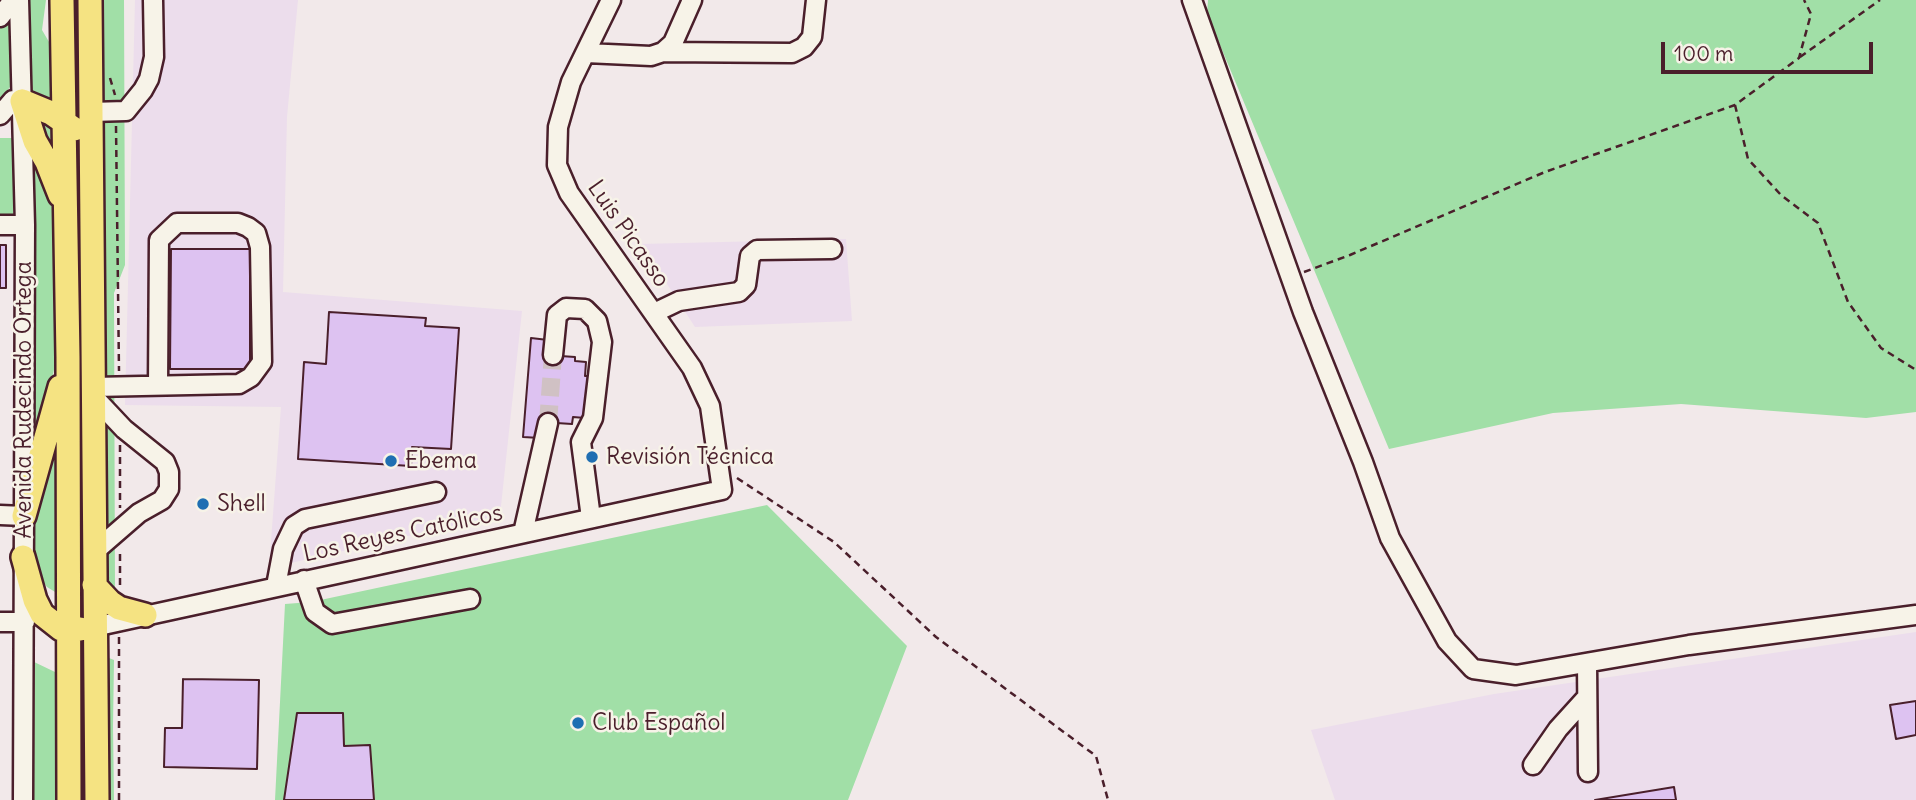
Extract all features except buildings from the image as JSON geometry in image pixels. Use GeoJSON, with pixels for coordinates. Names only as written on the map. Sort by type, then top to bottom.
{"type":"FeatureCollection","features":[{"type":"Feature","properties":{"kind":"main road","name":"Avenida Rudecindo Ortega"},"geometry":{"type":"LineString","coordinates":[[62,0],[68,357],[59,627],[69,663],[69,800]]}},
{"type":"Feature","properties":{"kind":"main road"},"geometry":{"type":"LineString","coordinates":[[90,0],[97,800]]}},
{"type":"Feature","properties":{"kind":"main road"},"geometry":{"type":"LineString","coordinates":[[22,101],[65,121],[83,140],[91,155]]}},
{"type":"Feature","properties":{"kind":"main road"},"geometry":{"type":"LineString","coordinates":[[22,101],[35,141],[55,180],[66,220]]}},
{"type":"Feature","properties":{"kind":"main road"},"geometry":{"type":"LineString","coordinates":[[24,516],[68,357]]}},
{"type":"Feature","properties":{"kind":"main road"},"geometry":{"type":"LineString","coordinates":[[23,557],[38,607],[59,627]]}},
{"type":"Feature","properties":{"kind":"main road"},"geometry":{"type":"LineString","coordinates":[[94,585],[119,608],[145,615]]}},
{"type":"Feature","properties":{"kind":"main road"},"geometry":{"type":"LineString","coordinates":[[25,622],[59,627],[94,626]]}},
{"type":"Feature","properties":{"kind":"main road"},"geometry":{"type":"LineString","coordinates":[[69,663],[76,642],[94,626]]}},
{"type":"Feature","properties":{"kind":"street"},"geometry":{"type":"LineString","coordinates":[[0,17],[13,0]]}},
{"type":"Feature","properties":{"kind":"street","name":"Avenida Rudecindo Ortega"},"geometry":{"type":"LineString","coordinates":[[19,0],[25,225],[23,800]]}},
{"type":"Feature","properties":{"kind":"street"},"geometry":{"type":"LineString","coordinates":[[91,112],[126,111],[136,101],[149,79],[154,57],[153,0]]}},
{"type":"Feature","properties":{"kind":"street","name":"Luis Picasso"},"geometry":{"type":"LineString","coordinates":[[611,0],[571,82],[558,127],[557,165],[569,193],[692,368],[710,406],[722,490]]}},
{"type":"Feature","properties":{"kind":"street"},"geometry":{"type":"LineString","coordinates":[[663,52],[673,43],[692,0]]}},
{"type":"Feature","properties":{"kind":"street"},"geometry":{"type":"LineString","coordinates":[[586,53],[650,56],[663,52],[792,53],[804,47],[812,37],[816,0]]}},
{"type":"Feature","properties":{"kind":"street"},"geometry":{"type":"LineString","coordinates":[[1192,0],[1291,277],[1390,538],[1447,641],[1473,668],[1516,675],[1689,645],[1916,615]]}},
{"type":"Feature","properties":{"kind":"street"},"geometry":{"type":"LineString","coordinates":[[0,115],[13,100],[22,101]]}},
{"type":"Feature","properties":{"kind":"street"},"geometry":{"type":"LineString","coordinates":[[93,391],[158,385],[239,384],[251,377],[262,362],[260,247],[256,233],[248,228],[238,223],[177,223],[159,240],[158,385]]}},
{"type":"Feature","properties":{"kind":"street"},"geometry":{"type":"LineString","coordinates":[[0,225],[25,225]]}},
{"type":"Feature","properties":{"kind":"street"},"geometry":{"type":"LineString","coordinates":[[654,313],[678,301],[739,292],[746,285],[750,256],[757,250],[832,249]]}},
{"type":"Feature","properties":{"kind":"street"},"geometry":{"type":"LineString","coordinates":[[554,355],[556,315],[566,308],[585,309],[597,321],[602,342],[593,418],[582,442],[591,518]]}},
{"type":"Feature","properties":{"kind":"street"},"geometry":{"type":"LineString","coordinates":[[93,391],[124,429],[165,462],[169,472],[169,489],[162,500],[139,513],[94,552]]}},
{"type":"Feature","properties":{"kind":"street"},"geometry":{"type":"LineString","coordinates":[[523,533],[548,423]]}},
{"type":"Feature","properties":{"kind":"street","name":"Los Reyes Católicos"},"geometry":{"type":"LineString","coordinates":[[94,626],[722,490]]}},
{"type":"Feature","properties":{"kind":"street"},"geometry":{"type":"LineString","coordinates":[[276,586],[283,549],[294,526],[306,519],[436,492]]}},
{"type":"Feature","properties":{"kind":"street"},"geometry":{"type":"LineString","coordinates":[[0,515],[24,516]]}},
{"type":"Feature","properties":{"kind":"street"},"geometry":{"type":"LineString","coordinates":[[304,580],[315,612],[332,624],[470,599]]}},
{"type":"Feature","properties":{"kind":"street"},"geometry":{"type":"LineString","coordinates":[[0,622],[25,622]]}},
{"type":"Feature","properties":{"kind":"street"},"geometry":{"type":"LineString","coordinates":[[1587,663],[1588,772]]}},
{"type":"Feature","properties":{"kind":"street"},"geometry":{"type":"LineString","coordinates":[[1533,765],[1558,729],[1587,697]]}},
{"type":"Feature","properties":{"kind":"path"},"geometry":{"type":"LineString","coordinates":[[1799,58],[1811,14],[1804,0]]}},
{"type":"Feature","properties":{"kind":"path"},"geometry":{"type":"LineString","coordinates":[[1291,277],[1350,255],[1545,172],[1634,143],[1735,105],[1880,0]]}},
{"type":"Feature","properties":{"kind":"path"},"geometry":{"type":"LineString","coordinates":[[1735,105],[1748,159],[1781,195],[1818,223],[1848,302],[1881,348],[1916,370]]}},
{"type":"Feature","properties":{"kind":"path"},"geometry":{"type":"LineString","coordinates":[[739,478],[834,542],[936,637],[1096,756],[1108,800]]}},
{"type":"Feature","properties":{"kind":"shaded area"},"geometry":{"type":"Polygon","coordinates":[[[135,0],[298,0],[287,117],[283,292],[522,311],[500,515],[269,568],[281,407],[125,405],[135,0]]]}},
{"type":"Feature","properties":{"kind":"shaded area"},"geometry":{"type":"Polygon","coordinates":[[[846,239],[852,321],[695,327],[641,244],[846,239]]]}},
{"type":"Feature","properties":{"kind":"shaded area"},"geometry":{"type":"Polygon","coordinates":[[[1916,632],[1916,800],[1335,800],[1311,730],[1494,694],[1916,632]]]}},
{"type":"Feature","properties":{"kind":"green space"},"geometry":{"type":"Polygon","coordinates":[[[29,0],[46,0],[42,30],[52,47],[59,346],[52,379],[52,457],[62,467],[60,595],[47,587],[31,565],[33,136],[29,0]]]}},
{"type":"Feature","properties":{"kind":"green space"},"geometry":{"type":"Polygon","coordinates":[[[97,0],[124,0],[125,265],[114,293],[115,589],[103,583],[105,369],[101,353],[97,0]]]}},
{"type":"Feature","properties":{"kind":"green space"},"geometry":{"type":"Polygon","coordinates":[[[1208,0],[1916,0],[1916,412],[1866,418],[1681,404],[1553,413],[1389,449],[1207,14],[1208,0]]]}},
{"type":"Feature","properties":{"kind":"green space"},"geometry":{"type":"Polygon","coordinates":[[[0,24],[11,24],[10,87],[0,100],[0,24]]]}},
{"type":"Feature","properties":{"kind":"green space"},"geometry":{"type":"Polygon","coordinates":[[[0,138],[13,138],[13,218],[0,218],[0,138]]]}},
{"type":"Feature","properties":{"kind":"green space"},"geometry":{"type":"Polygon","coordinates":[[[74,345],[81,376],[87,593],[77,597],[74,345]]]}},
{"type":"Feature","properties":{"kind":"green space","name":"Club Español"},"geometry":{"type":"Polygon","coordinates":[[[767,505],[907,646],[848,800],[275,800],[285,604],[311,602],[767,505]]]}},
{"type":"Feature","properties":{"kind":"green space"},"geometry":{"type":"Polygon","coordinates":[[[104,656],[114,660],[114,800],[107,800],[104,656]]]}},
{"type":"Feature","properties":{"kind":"green space"},"geometry":{"type":"Polygon","coordinates":[[[30,660],[55,672],[56,800],[28,800],[30,660]]]}},
{"type":"Feature","properties":{"kind":"tunnel"},"geometry":{"type":"LineString","coordinates":[[548,423],[553,355]]}},
{"type":"Feature","properties":{"kind":"place","name":"Revisión Técnica"},"geometry":{"type":"Point","coordinates":[592,457]}},
{"type":"Feature","properties":{"kind":"place","name":"Ebema"},"geometry":{"type":"Point","coordinates":[391,461]}},
{"type":"Feature","properties":{"kind":"place","name":"Shell"},"geometry":{"type":"Point","coordinates":[203,504]}},
{"type":"Feature","properties":{"kind":"place","name":"Club Español"},"geometry":{"type":"Point","coordinates":[578,723]}}]}
